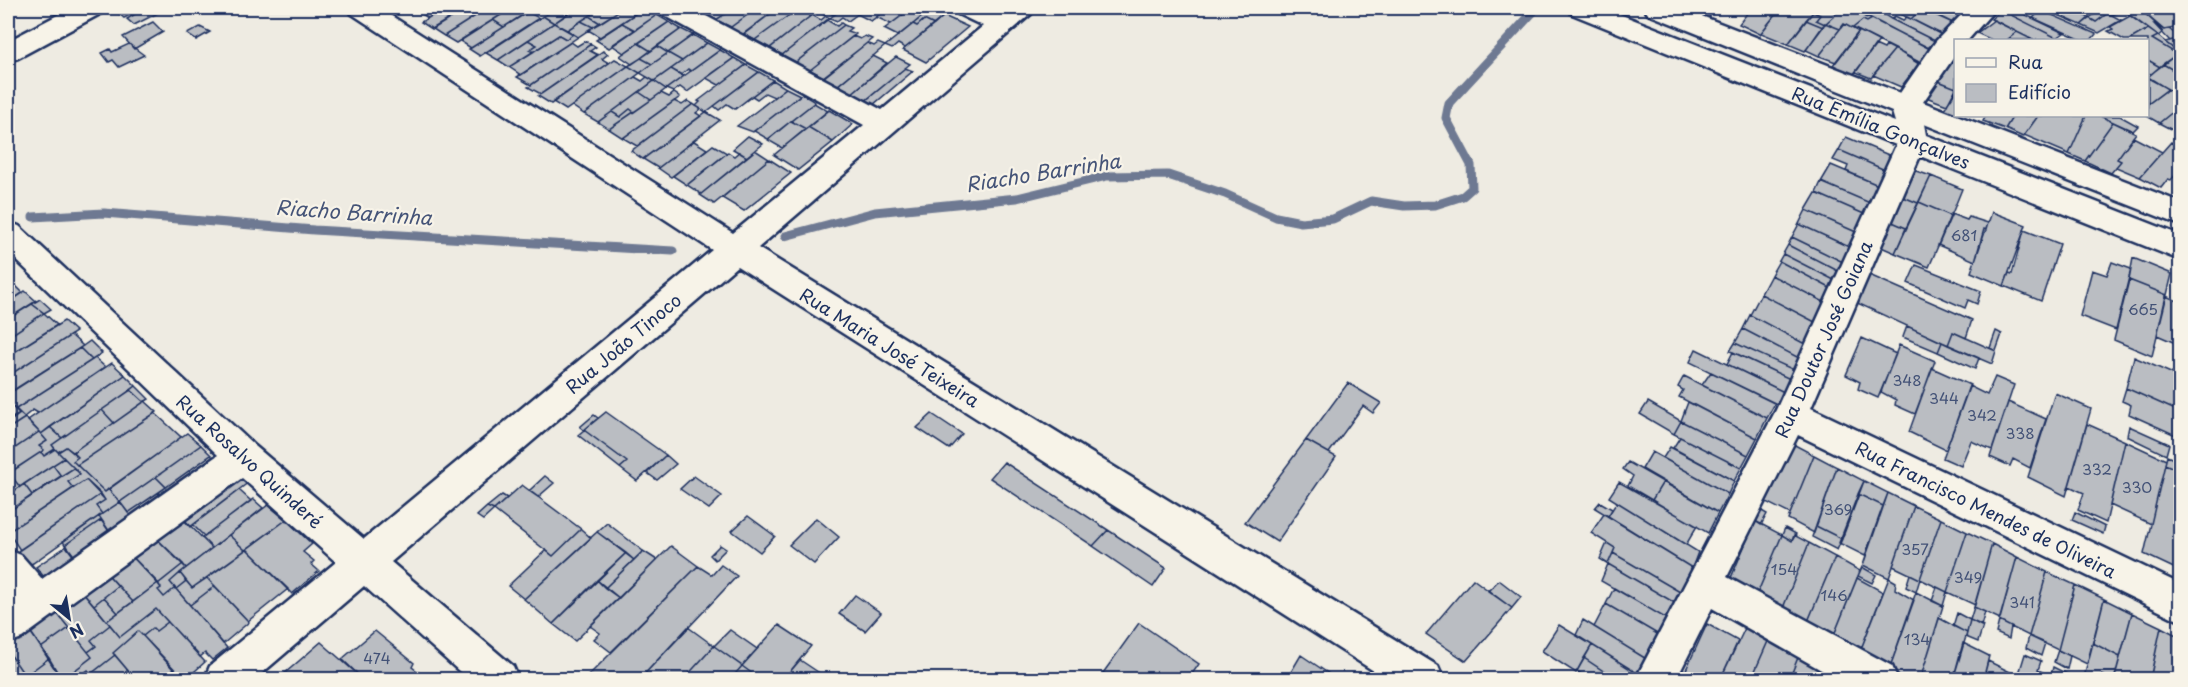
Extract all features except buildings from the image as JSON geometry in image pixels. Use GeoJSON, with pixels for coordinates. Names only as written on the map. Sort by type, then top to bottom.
{"type":"FeatureCollection","features":[{"type":"Feature","properties":{"kind":"street"},"geometry":{"type":"LineString","coordinates":[[8,29],[48,8]]}},
{"type":"Feature","properties":{"kind":"street"},"geometry":{"type":"LineString","coordinates":[[8,52],[91,8]]}},
{"type":"Feature","properties":{"kind":"street","name":"Rua Maria José Teixeira"},"geometry":{"type":"LineString","coordinates":[[361,8],[734,249],[1424,680]]}},
{"type":"Feature","properties":{"kind":"street"},"geometry":{"type":"LineString","coordinates":[[671,8],[884,124]]}},
{"type":"Feature","properties":{"kind":"street"},"geometry":{"type":"LineString","coordinates":[[967,8],[1011,16]]}},
{"type":"Feature","properties":{"kind":"street","name":"Rua Emília Gonçalves"},"geometry":{"type":"LineString","coordinates":[[1581,8],[2181,248]]}},
{"type":"Feature","properties":{"kind":"street","name":"Rua Emília Gonçalves"},"geometry":{"type":"LineString","coordinates":[[1657,8],[1905,106],[2175,203]]}},
{"type":"Feature","properties":{"kind":"street"},"geometry":{"type":"LineString","coordinates":[[1713,29],[1733,8]]}},
{"type":"Feature","properties":{"kind":"street"},"geometry":{"type":"LineString","coordinates":[[1913,139],[1905,106],[1946,47],[1983,8]]}},
{"type":"Feature","properties":{"kind":"street","name":"Rua João Tinoco"},"geometry":{"type":"LineString","coordinates":[[224,680],[1011,16]]}},
{"type":"Feature","properties":{"kind":"street","name":"Rua Doutor José Goiana"},"geometry":{"type":"LineString","coordinates":[[1655,680],[1791,415],[1913,139]]}},
{"type":"Feature","properties":{"kind":"street","name":"Rua Rosalvo Quinderé"},"geometry":{"type":"LineString","coordinates":[[8,234],[243,457],[500,680]]}},
{"type":"Feature","properties":{"kind":"street","name":"Rua Francisco Mendes de Oliveira"},"geometry":{"type":"LineString","coordinates":[[1791,415],[2181,603]]}},
{"type":"Feature","properties":{"kind":"street"},"geometry":{"type":"LineString","coordinates":[[8,625],[243,457]]}},
{"type":"Feature","properties":{"kind":"street"},"geometry":{"type":"LineString","coordinates":[[8,567],[38,603]]}},
{"type":"Feature","properties":{"kind":"street"},"geometry":{"type":"LineString","coordinates":[[1705,584],[1878,680]]}},
{"type":"Feature","properties":{"kind":"waterway","name":"Riacho Barrinha"},"geometry":{"type":"LineString","coordinates":[[785,236],[875,212],[1017,198],[1107,176],[1168,175],[1225,194],[1276,217],[1301,222],[1333,219],[1371,201],[1404,206],[1435,205],[1463,196],[1472,188],[1471,165],[1446,118],[1449,103],[1535,10]]}},
{"type":"Feature","properties":{"kind":"waterway","name":"Riacho Barrinha"},"geometry":{"type":"LineString","coordinates":[[33,217],[104,213],[314,230],[673,251]]}}]}
